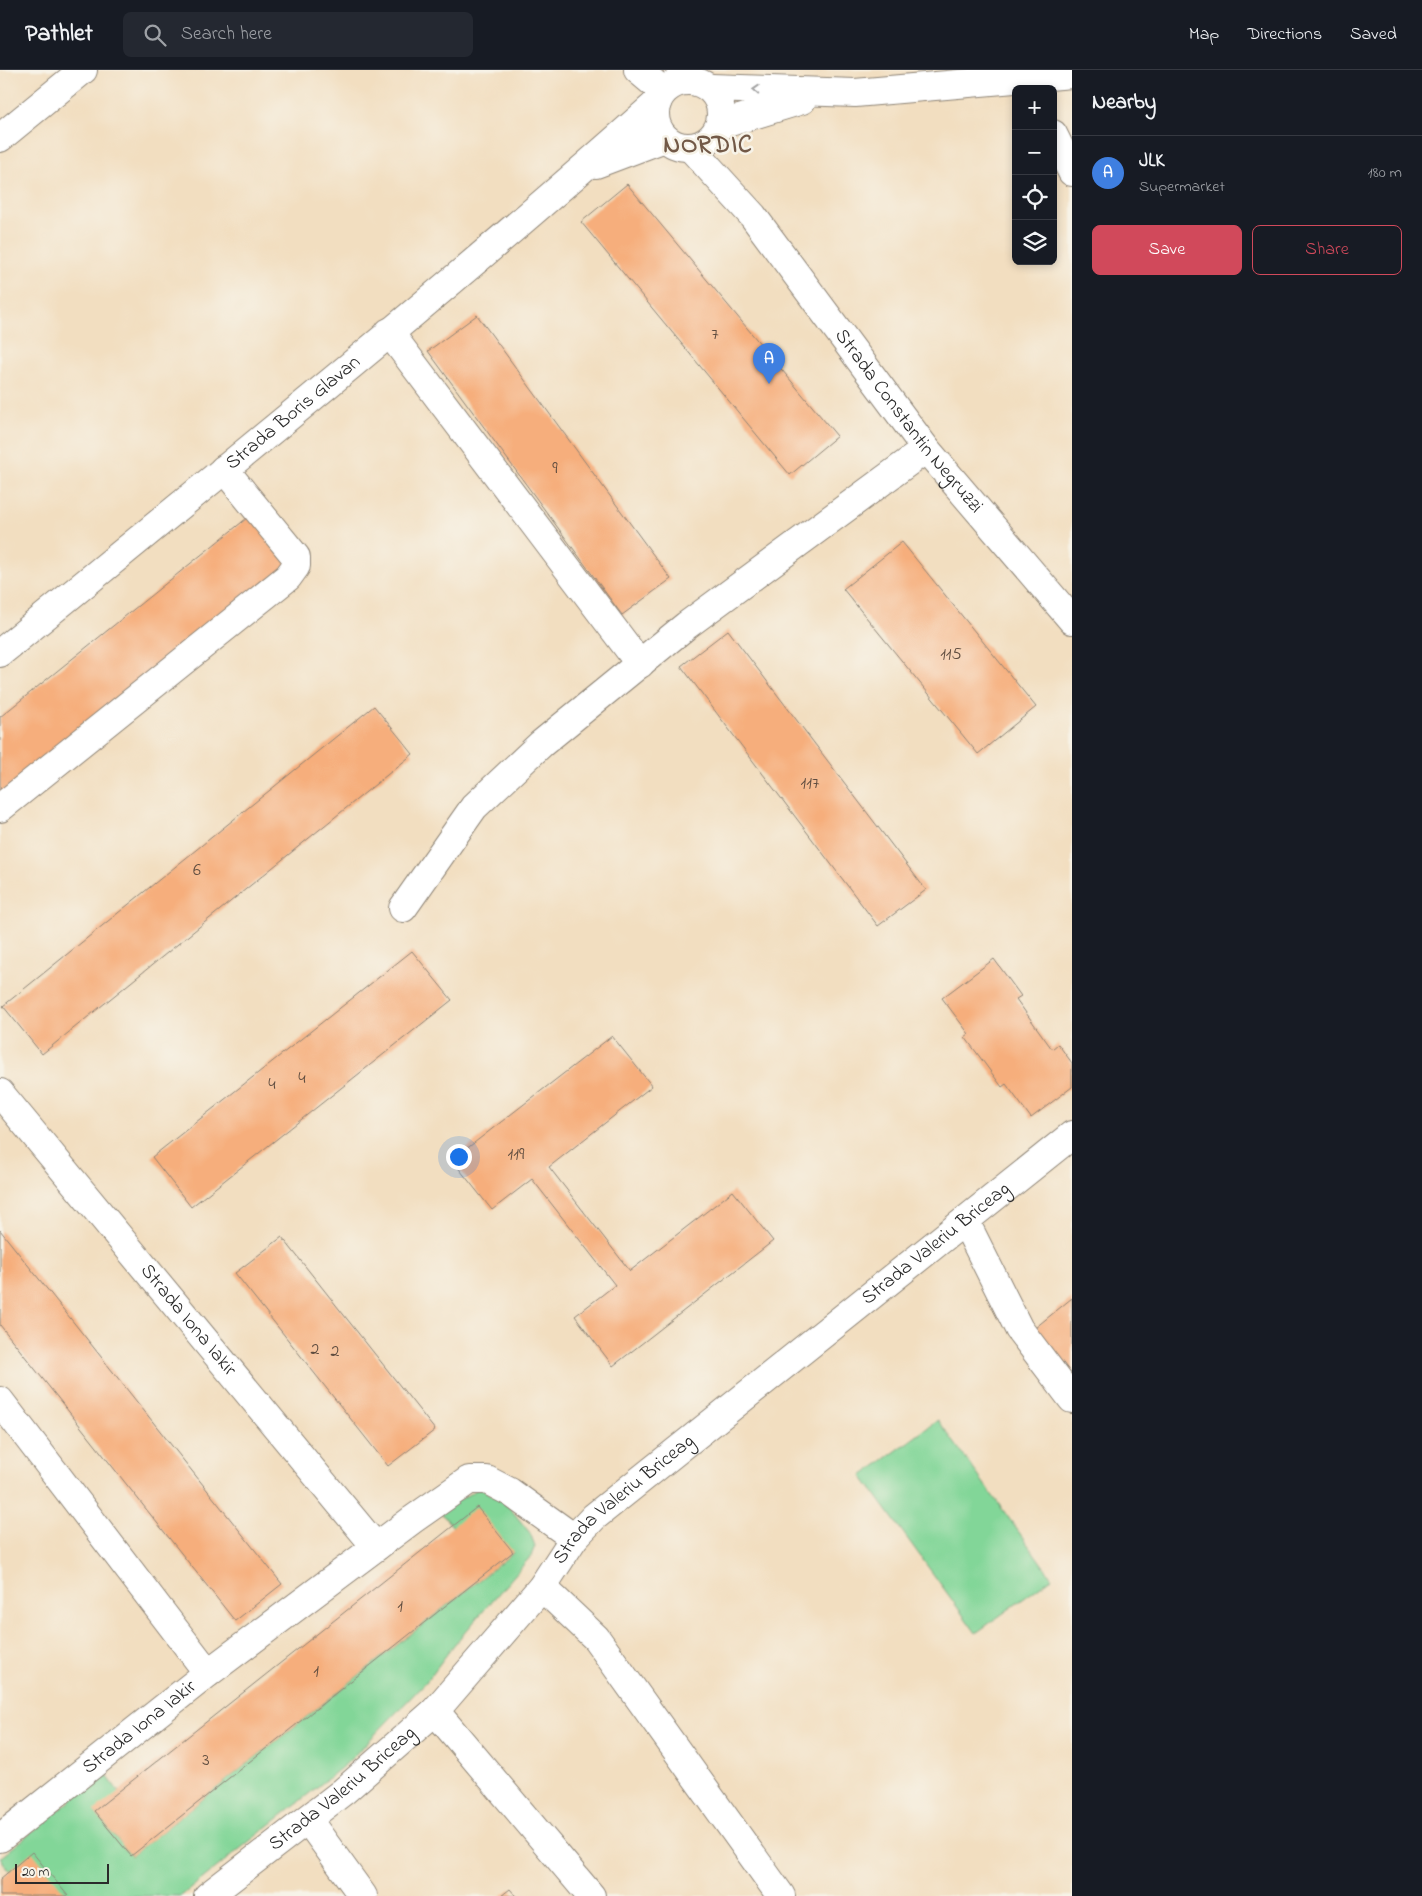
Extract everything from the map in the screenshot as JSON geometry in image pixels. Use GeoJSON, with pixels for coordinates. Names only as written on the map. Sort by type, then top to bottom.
{"type":"FeatureCollection","features":[{"type":"Feature","properties":{"kind":"street"},"geometry":{"type":"LineString","coordinates":[[0,138],[83,70]]}},
{"type":"Feature","properties":{"kind":"street"},"geometry":{"type":"LineString","coordinates":[[638,70],[660,97]]}},
{"type":"Feature","properties":{"kind":"street","name":"Strada Boris Glavan"},"geometry":{"type":"LineString","coordinates":[[711,88],[823,94],[855,93],[1028,84],[1072,74]]}},
{"type":"Feature","properties":{"kind":"street"},"geometry":{"type":"LineString","coordinates":[[686,80],[699,82],[711,88],[719,99],[722,112],[697,136],[658,128],[655,115],[660,97],[674,83],[686,80]]}},
{"type":"Feature","properties":{"kind":"street","name":"Strada Boris Glavan"},"geometry":{"type":"LineString","coordinates":[[583,168],[697,136],[823,94]]}},
{"type":"Feature","properties":{"kind":"street","name":"Strada Boris Glavan"},"geometry":{"type":"LineString","coordinates":[[0,653],[389,332],[583,168],[660,97]]}},
{"type":"Feature","properties":{"kind":"street","name":"Strada Constantin Negruzzi"},"geometry":{"type":"LineString","coordinates":[[697,136],[753,216],[926,448],[1072,620]]}},
{"type":"Feature","properties":{"kind":"street"},"geometry":{"type":"LineString","coordinates":[[1057,142],[1072,172]]}},
{"type":"Feature","properties":{"kind":"street"},"geometry":{"type":"LineString","coordinates":[[389,332],[640,664]]}},
{"type":"Feature","properties":{"kind":"street"},"geometry":{"type":"LineString","coordinates":[[403,908],[474,807],[541,744],[687,625],[926,448]]}},
{"type":"Feature","properties":{"kind":"street"},"geometry":{"type":"LineString","coordinates":[[0,808],[288,577],[296,566],[296,557],[224,469]]}},
{"type":"Feature","properties":{"kind":"street","name":"Strada Iona Iakir"},"geometry":{"type":"LineString","coordinates":[[0,1093],[376,1547]]}},
{"type":"Feature","properties":{"kind":"street","name":"Strada Valeriu Briceag"},"geometry":{"type":"LineString","coordinates":[[208,1896],[344,1791],[435,1711],[542,1586],[574,1538],[594,1517],[1072,1136]]}},
{"type":"Feature","properties":{"kind":"street"},"geometry":{"type":"LineString","coordinates":[[965,1221],[1019,1329],[1072,1400]]}},
{"type":"Feature","properties":{"kind":"street"},"geometry":{"type":"LineString","coordinates":[[0,1401],[208,1673]]}},
{"type":"Feature","properties":{"kind":"street","name":"Strada Iona Iakir"},"geometry":{"type":"LineString","coordinates":[[0,1838],[208,1673],[469,1480],[488,1480],[510,1492],[574,1538]]}},
{"type":"Feature","properties":{"kind":"street"},"geometry":{"type":"LineString","coordinates":[[542,1586],[596,1638],[781,1896]]}},
{"type":"Feature","properties":{"kind":"street"},"geometry":{"type":"LineString","coordinates":[[435,1711],[591,1896]]}},
{"type":"Feature","properties":{"kind":"street"},"geometry":{"type":"LineString","coordinates":[[308,1820],[363,1896]]}},
{"type":"Feature","properties":{"kind":"green space"},"geometry":{"type":"Polygon","coordinates":[[[938,1420],[1052,1578],[976,1633],[862,1476],[938,1420]]]}},
{"type":"Feature","properties":{"kind":"green space"},"geometry":{"type":"Polygon","coordinates":[[[479,1488],[505,1502],[530,1533],[535,1546],[531,1556],[453,1646],[426,1682],[346,1764],[181,1896],[68,1896],[10,1871],[0,1858],[105,1773],[119,1792],[95,1812],[131,1856],[513,1553],[453,1527],[440,1512],[479,1488]]]}},
{"type":"Feature","properties":{"kind":"building"},"geometry":{"type":"Polygon","coordinates":[[[627,184],[837,436],[790,475],[581,222],[627,184]]]}},
{"type":"Feature","properties":{"kind":"building"},"geometry":{"type":"Polygon","coordinates":[[[477,315],[671,579],[622,615],[428,351],[477,315]]]}},
{"type":"Feature","properties":{"kind":"building"},"geometry":{"type":"Polygon","coordinates":[[[252,514],[291,562],[0,797],[0,717],[252,514]]]}},
{"type":"Feature","properties":{"kind":"building"},"geometry":{"type":"Polygon","coordinates":[[[902,542],[1036,707],[978,754],[843,589],[902,542]]]}},
{"type":"Feature","properties":{"kind":"building"},"geometry":{"type":"Polygon","coordinates":[[[728,630],[926,890],[878,926],[681,666],[728,630]]]}},
{"type":"Feature","properties":{"kind":"building"},"geometry":{"type":"Polygon","coordinates":[[[374,706],[413,754],[42,1054],[3,1006],[374,706]]]}},
{"type":"Feature","properties":{"kind":"building"},"geometry":{"type":"Polygon","coordinates":[[[412,951],[452,1000],[191,1207],[152,1157],[412,951]]]}},
{"type":"Feature","properties":{"kind":"building"},"geometry":{"type":"Polygon","coordinates":[[[994,959],[1021,996],[1016,999],[1052,1049],[1058,1044],[1072,1063],[1072,1087],[1031,1118],[1006,1084],[1002,1087],[965,1037],[969,1034],[942,998],[994,959]]]}},
{"type":"Feature","properties":{"kind":"building"},"geometry":{"type":"Polygon","coordinates":[[[612,1036],[652,1086],[549,1167],[630,1271],[733,1191],[773,1241],[613,1366],[575,1316],[615,1285],[532,1179],[492,1210],[452,1160],[612,1036]]]}},
{"type":"Feature","properties":{"kind":"building"},"geometry":{"type":"Polygon","coordinates":[[[0,1230],[282,1584],[235,1621],[0,1325],[0,1230]]]}},
{"type":"Feature","properties":{"kind":"building"},"geometry":{"type":"Polygon","coordinates":[[[282,1237],[435,1430],[388,1466],[235,1273],[282,1237]]]}},
{"type":"Feature","properties":{"kind":"building"},"geometry":{"type":"Polygon","coordinates":[[[1072,1298],[1072,1375],[1035,1328],[1072,1298]]]}},
{"type":"Feature","properties":{"kind":"building"},"geometry":{"type":"Polygon","coordinates":[[[477,1507],[513,1552],[131,1856],[94,1811],[477,1507]]]}},
{"type":"Feature","properties":{"kind":"building"},"geometry":{"type":"Polygon","coordinates":[[[32,1852],[68,1896],[0,1896],[0,1879],[32,1852]]]}},
{"type":"Feature","properties":{"kind":"building"},"geometry":{"type":"Polygon","coordinates":[[[510,1889],[516,1896],[501,1896],[510,1889]]]}},
{"type":"Feature","properties":{"kind":"place","name":"JLK"},"geometry":{"type":"Point","coordinates":[769,384]}},
{"type":"Feature","properties":{"kind":"district","name":"NORDIC"},"geometry":{"type":"Point","coordinates":[708,146]}}]}
